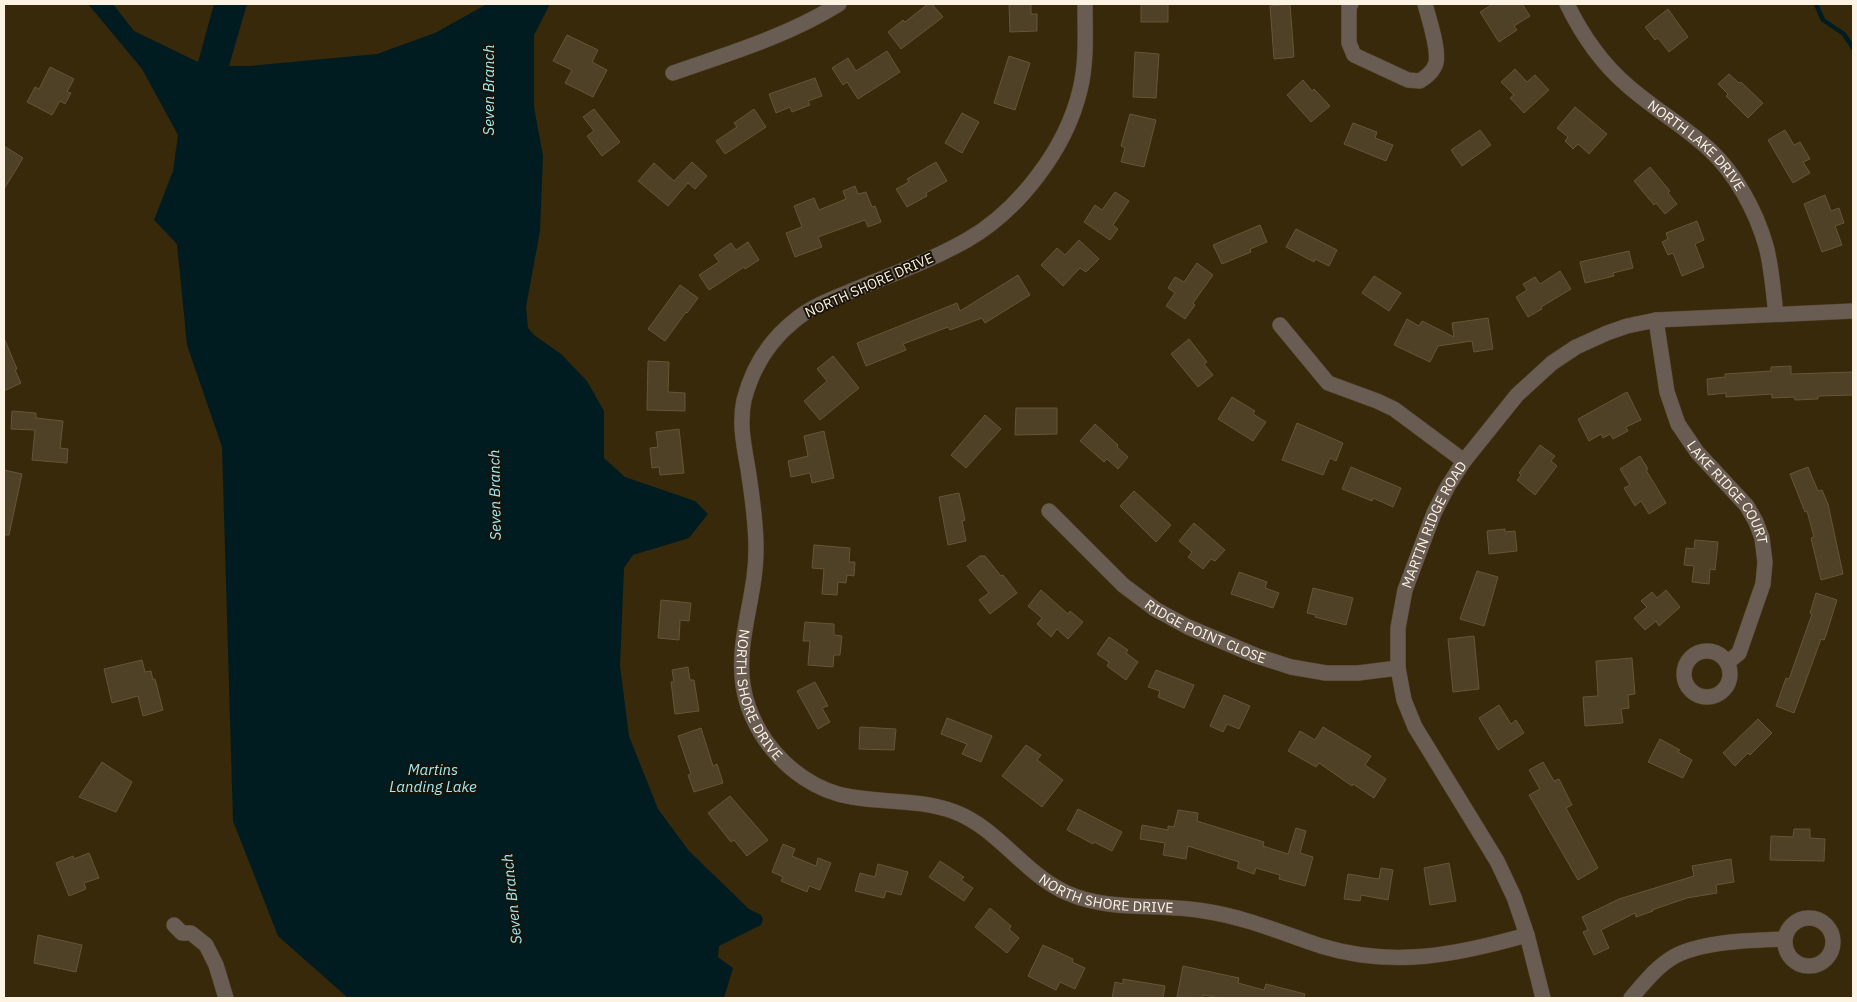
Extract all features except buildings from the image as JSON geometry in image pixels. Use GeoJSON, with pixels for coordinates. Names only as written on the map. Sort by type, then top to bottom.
{"type":"FeatureCollection","features":[{"type":"Feature","properties":{"kind":"street"},"geometry":{"type":"LineString","coordinates":[[673,73],[786,32],[816,18],[839,4]]}},
{"type":"Feature","properties":{"kind":"street","name":"NORTH SHORE DRIVE"},"geometry":{"type":"LineString","coordinates":[[1085,4],[1085,64],[1074,112],[1053,154],[1010,206],[992,223],[971,238],[949,250],[820,304],[796,318],[769,345],[751,378],[743,405],[742,431],[755,514],[756,552],[741,664],[744,689],[752,716],[763,736],[777,755],[795,772],[813,783],[832,792],[850,797],[921,802],[957,813],[987,830],[1046,882],[1085,900],[1111,905],[1186,908],[1224,914],[1252,921],[1324,947],[1381,957],[1412,958],[1448,954],[1479,948],[1526,935]]}},
{"type":"Feature","properties":{"kind":"street"},"geometry":{"type":"LineString","coordinates":[[1351,4],[1349,6],[1349,43],[1354,55],[1408,80],[1420,81],[1431,73],[1436,62],[1435,46],[1426,4]]}},
{"type":"Feature","properties":{"kind":"street","name":"NORTH LAKE DRIVE"},"geometry":{"type":"LineString","coordinates":[[1567,4],[1593,48],[1609,68],[1628,86],[1708,149],[1726,168],[1743,192],[1756,218],[1766,246],[1776,314]]}},
{"type":"Feature","properties":{"kind":"street","name":"MARTIN RIDGE ROAD"},"geometry":{"type":"LineString","coordinates":[[1543,998],[1514,897],[1497,861],[1415,727],[1404,700],[1398,668],[1398,628],[1405,590],[1434,513],[1464,461],[1517,395],[1552,362],[1576,347],[1601,335],[1627,326],[1656,320],[1853,311]]}},
{"type":"Feature","properties":{"kind":"street","name":"LAKE RIDGE COURT"},"geometry":{"type":"LineString","coordinates":[[1656,320],[1667,392],[1678,424],[1697,452],[1747,506],[1762,538],[1765,562],[1763,584],[1739,653],[1727,663]]}},
{"type":"Feature","properties":{"kind":"street"},"geometry":{"type":"LineString","coordinates":[[1280,325],[1328,384],[1394,409],[1464,461]]}},
{"type":"Feature","properties":{"kind":"street","name":"RIDGE POINT CLOSE"},"geometry":{"type":"LineString","coordinates":[[1049,511],[1123,585],[1155,609],[1188,627],[1257,656],[1291,667],[1326,673],[1358,673],[1398,668]]}},
{"type":"Feature","properties":{"kind":"street"},"geometry":{"type":"LineString","coordinates":[[174,925],[182,933],[191,933],[206,945],[216,965],[226,998]]}},
{"type":"Feature","properties":{"kind":"street"},"geometry":{"type":"LineString","coordinates":[[1631,998],[1654,971],[1675,956],[1696,948],[1749,940],[1785,939]]}},
{"type":"Feature","properties":{"kind":"water","name":"Martins Landing Lake"},"geometry":{"type":"Polygon","coordinates":[[[88,4],[113,4],[134,31],[198,62],[214,4],[247,4],[229,66],[250,66],[377,54],[435,33],[487,4],[550,4],[534,35],[534,107],[543,156],[540,231],[526,307],[528,328],[534,335],[561,354],[587,381],[604,411],[604,458],[625,477],[695,501],[708,514],[689,538],[633,555],[624,568],[620,666],[629,736],[658,809],[689,851],[749,909],[761,915],[763,919],[761,925],[719,946],[718,957],[733,968],[724,998],[348,998],[278,936],[233,821],[222,447],[187,345],[177,244],[154,220],[173,171],[178,135],[142,69],[88,4]]]}},
{"type":"Feature","properties":{"kind":"waterway"},"geometry":{"type":"LineString","coordinates":[[1816,4],[1823,20],[1844,34],[1853,48]]}},
{"type":"Feature","properties":{"kind":"water label","name":"Seven Branch"},"geometry":{"type":"Point","coordinates":[489,90]}},
{"type":"Feature","properties":{"kind":"water label","name":"Seven Branch"},"geometry":{"type":"Point","coordinates":[495,495]}},
{"type":"Feature","properties":{"kind":"water label","name":"Seven Branch"},"geometry":{"type":"Point","coordinates":[512,899]}}]}
